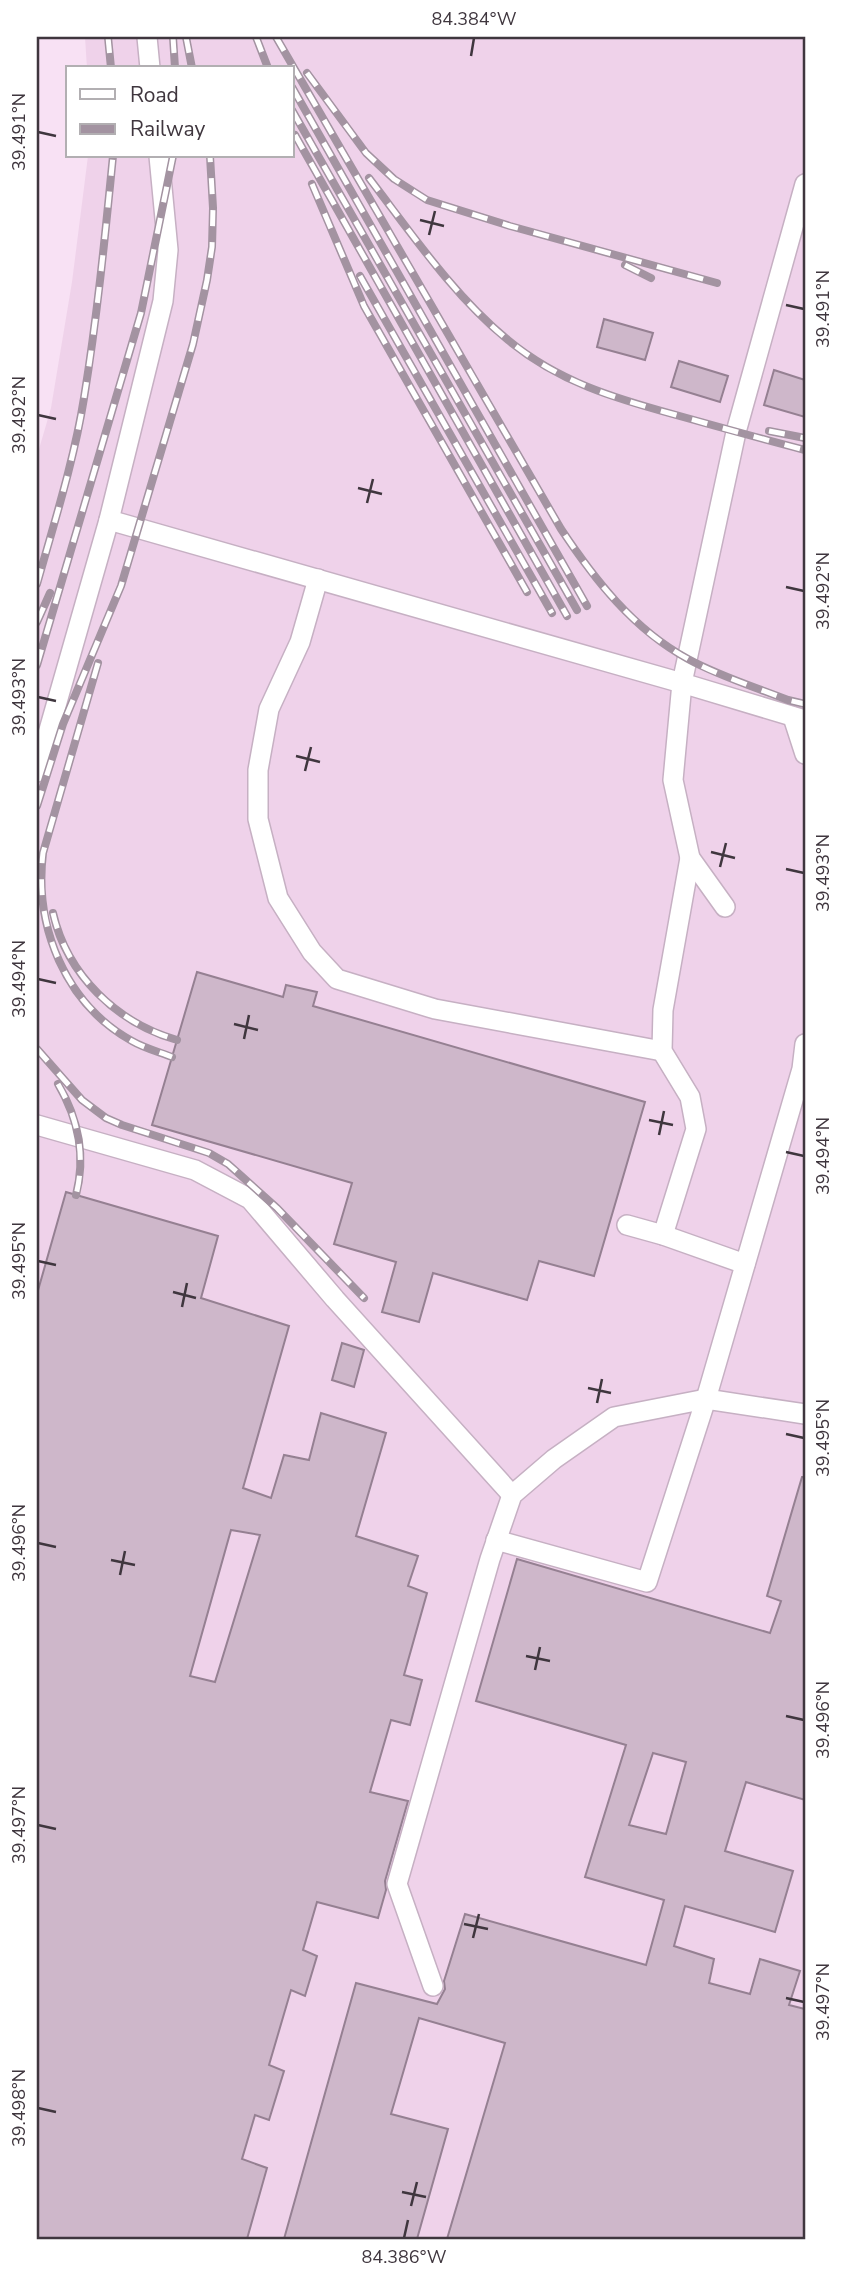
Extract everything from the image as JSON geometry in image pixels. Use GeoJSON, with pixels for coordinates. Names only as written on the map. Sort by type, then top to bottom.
{"type":"FeatureCollection","features":[{"type":"Feature","properties":{"kind":"lane"},"geometry":{"type":"LineString","coordinates":[[147,37],[150,66]]}},
{"type":"Feature","properties":{"kind":"lane"},"geometry":{"type":"LineString","coordinates":[[37,772],[109,520],[163,301],[168,250],[159,158]]}},
{"type":"Feature","properties":{"kind":"lane"},"geometry":{"type":"LineString","coordinates":[[663,1235],[696,1129],[690,1097],[662,1051],[663,1010],[690,859],[673,780],[682,682],[736,432],[805,184]]}},
{"type":"Feature","properties":{"kind":"lane"},"geometry":{"type":"LineString","coordinates":[[109,520],[682,682],[799,719],[805,754]]}},
{"type":"Feature","properties":{"kind":"lane"},"geometry":{"type":"LineString","coordinates":[[318,579],[300,642],[269,709],[258,770],[258,819],[278,898],[312,953],[337,979],[435,1009],[662,1051]]}},
{"type":"Feature","properties":{"kind":"lane"},"geometry":{"type":"LineString","coordinates":[[690,859],[725,907]]}},
{"type":"Feature","properties":{"kind":"lane"},"geometry":{"type":"LineString","coordinates":[[496,1540],[647,1582],[706,1399],[802,1069],[805,1044]]}},
{"type":"Feature","properties":{"kind":"lane"},"geometry":{"type":"LineString","coordinates":[[37,1125],[195,1170],[250,1199],[335,1299],[512,1496]]}},
{"type":"Feature","properties":{"kind":"lane"},"geometry":{"type":"LineString","coordinates":[[626,1225],[745,1264]]}},
{"type":"Feature","properties":{"kind":"lane"},"geometry":{"type":"LineString","coordinates":[[433,1986],[397,1884],[496,1540],[512,1496],[554,1458],[614,1417],[706,1399],[805,1414]]}},
{"type":"Feature","properties":{"kind":"shaded area"},"geometry":{"type":"Polygon","coordinates":[[[85,37],[805,37],[805,2239],[37,2239],[37,456],[51,408],[72,282],[88,158],[294,158],[294,66],[87,66],[85,37]]]}},
{"type":"Feature","properties":{"kind":"building"},"geometry":{"type":"Polygon","coordinates":[[[604,319],[653,333],[645,360],[597,347],[604,319]]]}},
{"type":"Feature","properties":{"kind":"building"},"geometry":{"type":"Polygon","coordinates":[[[679,361],[728,376],[720,402],[671,387],[679,361]]]}},
{"type":"Feature","properties":{"kind":"building"},"geometry":{"type":"Polygon","coordinates":[[[774,370],[805,380],[805,417],[764,405],[774,370]]]}},
{"type":"Feature","properties":{"kind":"building"},"geometry":{"type":"Polygon","coordinates":[[[197,972],[283,997],[286,985],[317,992],[313,1006],[645,1102],[594,1276],[539,1261],[527,1300],[433,1273],[419,1322],[382,1312],[396,1262],[334,1244],[352,1183],[152,1125],[197,972]]]}},
{"type":"Feature","properties":{"kind":"building"},"geometry":{"type":"Polygon","coordinates":[[[66,1192],[218,1236],[201,1298],[289,1326],[243,1488],[271,1498],[284,1455],[309,1460],[321,1413],[386,1433],[356,1536],[418,1556],[408,1586],[427,1593],[404,1675],[422,1680],[410,1725],[391,1720],[370,1792],[408,1801],[385,1881],[386,1890],[378,1918],[317,1902],[303,1950],[317,1956],[305,1996],[291,1990],[269,2065],[284,2071],[269,2120],[255,2115],[242,2159],[267,2168],[247,2239],[37,2239],[37,1294],[66,1192]],[[231,1530],[190,1676],[215,1682],[260,1535],[231,1530]]]}},
{"type":"Feature","properties":{"kind":"building"},"geometry":{"type":"Polygon","coordinates":[[[342,1343],[364,1350],[354,1387],[332,1380],[342,1343]]]}},
{"type":"Feature","properties":{"kind":"building"},"geometry":{"type":"Polygon","coordinates":[[[802,1477],[805,1477],[805,1800],[746,1782],[725,1851],[793,1871],[775,1932],[685,1906],[674,1946],[714,1959],[709,1983],[750,1994],[760,1959],[800,1971],[789,2005],[805,2009],[805,2239],[447,2239],[505,2043],[419,2018],[391,2114],[448,2129],[417,2239],[284,2239],[356,1983],[437,2004],[445,1989],[444,1981],[465,1914],[646,1965],[664,1900],[585,1877],[626,1745],[476,1701],[517,1559],[770,1633],[781,1601],[767,1596],[802,1477]],[[653,1753],[629,1825],[666,1834],[686,1762],[653,1753]]]}},
{"type":"Feature","properties":{"kind":"railway"},"geometry":{"type":"LineString","coordinates":[[108,37],[111,66]]}},
{"type":"Feature","properties":{"kind":"railway"},"geometry":{"type":"LineString","coordinates":[[173,37],[175,66]]}},
{"type":"Feature","properties":{"kind":"railway"},"geometry":{"type":"LineString","coordinates":[[186,37],[192,66]]}},
{"type":"Feature","properties":{"kind":"railway"},"geometry":{"type":"LineString","coordinates":[[256,37],[267,66]]}},
{"type":"Feature","properties":{"kind":"railway"},"geometry":{"type":"LineString","coordinates":[[276,37],[293,66]]}},
{"type":"Feature","properties":{"kind":"railway"},"geometry":{"type":"LineString","coordinates":[[294,68],[561,529],[587,567],[633,618],[668,647],[712,671],[805,704]]}},
{"type":"Feature","properties":{"kind":"railway"},"geometry":{"type":"LineString","coordinates":[[307,73],[366,153],[394,179],[427,200],[510,226],[717,283]]}},
{"type":"Feature","properties":{"kind":"railway"},"geometry":{"type":"LineString","coordinates":[[294,91],[587,606]]}},
{"type":"Feature","properties":{"kind":"railway"},"geometry":{"type":"LineString","coordinates":[[294,114],[577,610]]}},
{"type":"Feature","properties":{"kind":"railway"},"geometry":{"type":"LineString","coordinates":[[295,135],[567,616]]}},
{"type":"Feature","properties":{"kind":"railway"},"geometry":{"type":"LineString","coordinates":[[37,584],[80,422],[97,308],[113,158]]}},
{"type":"Feature","properties":{"kind":"railway"},"geometry":{"type":"LineString","coordinates":[[37,665],[141,313],[173,158]]}},
{"type":"Feature","properties":{"kind":"railway"},"geometry":{"type":"LineString","coordinates":[[37,806],[63,724],[121,586],[193,344],[212,247],[210,158]]}},
{"type":"Feature","properties":{"kind":"railway"},"geometry":{"type":"LineString","coordinates":[[369,178],[451,284],[488,322],[527,355],[567,378],[631,402],[805,450]]}},
{"type":"Feature","properties":{"kind":"railway"},"geometry":{"type":"LineString","coordinates":[[312,184],[364,306],[527,592]]}},
{"type":"Feature","properties":{"kind":"railway"},"geometry":{"type":"LineString","coordinates":[[625,265],[651,278]]}},
{"type":"Feature","properties":{"kind":"railway"},"geometry":{"type":"LineString","coordinates":[[360,276],[552,613]]}},
{"type":"Feature","properties":{"kind":"railway"},"geometry":{"type":"LineString","coordinates":[[769,431],[805,438]]}},
{"type":"Feature","properties":{"kind":"railway"},"geometry":{"type":"LineString","coordinates":[[37,622],[50,593]]}},
{"type":"Feature","properties":{"kind":"railway"},"geometry":{"type":"LineString","coordinates":[[98,663],[43,853],[41,881],[44,908],[59,960],[72,985],[89,1006],[109,1025],[132,1041],[172,1057]]}},
{"type":"Feature","properties":{"kind":"railway"},"geometry":{"type":"LineString","coordinates":[[53,913],[70,957],[98,993],[134,1022],[177,1040]]}},
{"type":"Feature","properties":{"kind":"railway"},"geometry":{"type":"LineString","coordinates":[[37,1049],[82,1100],[106,1118],[209,1153],[228,1164],[277,1208],[364,1298]]}},
{"type":"Feature","properties":{"kind":"railway"},"geometry":{"type":"LineString","coordinates":[[58,1084],[71,1110],[78,1138],[80,1166],[76,1195]]}}]}
